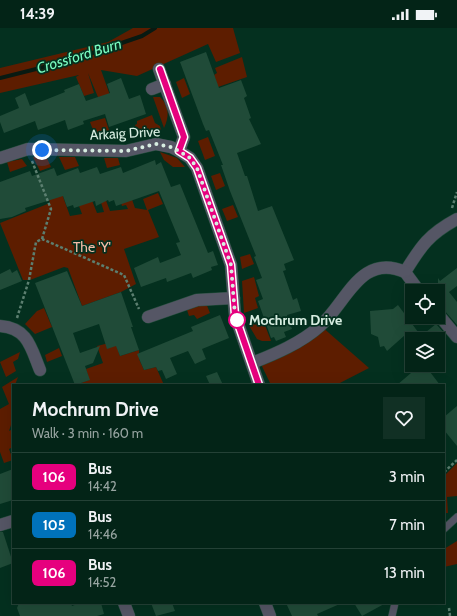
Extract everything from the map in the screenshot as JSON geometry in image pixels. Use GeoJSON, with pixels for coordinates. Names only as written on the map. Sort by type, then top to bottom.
{"type":"FeatureCollection","features":[{"type":"Feature","properties":{"kind":"street"},"geometry":{"type":"LineString","coordinates":[[160,69],[164,84],[184,137],[179,151],[190,158],[197,168],[231,265],[235,315],[259,384]]}},
{"type":"Feature","properties":{"kind":"street"},"geometry":{"type":"LineString","coordinates":[[152,89],[164,84]]}},
{"type":"Feature","properties":{"kind":"street","name":"Arkaig Drive"},"geometry":{"type":"LineString","coordinates":[[0,158],[28,149],[126,151],[156,144],[171,147],[179,151]]}},
{"type":"Feature","properties":{"kind":"street"},"geometry":{"type":"LineString","coordinates":[[405,272],[426,240],[434,232],[457,219]]}},
{"type":"Feature","properties":{"kind":"street"},"geometry":{"type":"LineString","coordinates":[[252,363],[290,346],[320,326],[356,282],[372,270],[390,268],[405,272],[414,284]]}},
{"type":"Feature","properties":{"kind":"street"},"geometry":{"type":"LineString","coordinates":[[148,316],[197,300],[234,298]]}},
{"type":"Feature","properties":{"kind":"street"},"geometry":{"type":"LineString","coordinates":[[445,322],[457,337]]}},
{"type":"Feature","properties":{"kind":"street"},"geometry":{"type":"LineString","coordinates":[[0,326],[14,328],[28,339],[40,370]]}},
{"type":"Feature","properties":{"kind":"street"},"geometry":{"type":"LineString","coordinates":[[0,525],[12,521]]}},
{"type":"Feature","properties":{"kind":"street"},"geometry":{"type":"LineString","coordinates":[[124,604],[129,616]]}},
{"type":"Feature","properties":{"kind":"street"},"geometry":{"type":"LineString","coordinates":[[265,604],[270,616]]}},
{"type":"Feature","properties":{"kind":"lane"},"geometry":{"type":"LineString","coordinates":[[445,528],[457,518]]}},
{"type":"Feature","properties":{"kind":"lane"},"geometry":{"type":"LineString","coordinates":[[392,616],[395,604]]}},
{"type":"Feature","properties":{"kind":"path"},"geometry":{"type":"LineString","coordinates":[[14,328],[29,280],[36,242],[42,239],[51,209],[28,149]]}},
{"type":"Feature","properties":{"kind":"path"},"geometry":{"type":"LineString","coordinates":[[42,239],[124,275],[141,313],[148,316]]}},
{"type":"Feature","properties":{"kind":"path"},"geometry":{"type":"LineString","coordinates":[[445,471],[457,460]]}},
{"type":"Feature","properties":{"kind":"path"},"geometry":{"type":"LineString","coordinates":[[449,608],[450,616]]}},
{"type":"Feature","properties":{"kind":"green space"},"geometry":{"type":"Polygon","coordinates":[[[133,28],[233,28],[240,53],[216,62],[208,44],[137,76],[101,70],[111,98],[100,102],[88,73],[94,93],[84,96],[76,77],[79,75],[0,93],[0,68],[108,42],[133,28]]]}},
{"type":"Feature","properties":{"kind":"green space"},"geometry":{"type":"Polygon","coordinates":[[[242,57],[247,77],[218,87],[214,75],[217,73],[215,68],[242,57]]]}},
{"type":"Feature","properties":{"kind":"green space"},"geometry":{"type":"Polygon","coordinates":[[[184,78],[190,94],[182,98],[176,82],[184,78]]]}},
{"type":"Feature","properties":{"kind":"green space"},"geometry":{"type":"Polygon","coordinates":[[[153,97],[160,97],[166,104],[168,116],[164,128],[153,97]]]}},
{"type":"Feature","properties":{"kind":"green space"},"geometry":{"type":"Polygon","coordinates":[[[152,115],[155,123],[160,126],[161,130],[138,134],[135,125],[137,124],[137,121],[152,115]]]}},
{"type":"Feature","properties":{"kind":"green space"},"geometry":{"type":"Polygon","coordinates":[[[105,118],[111,136],[96,138],[90,122],[105,118]]]}},
{"type":"Feature","properties":{"kind":"green space"},"geometry":{"type":"Polygon","coordinates":[[[208,137],[215,156],[205,160],[198,141],[208,137]]]}},
{"type":"Feature","properties":{"kind":"green space"},"geometry":{"type":"Polygon","coordinates":[[[160,152],[177,158],[185,167],[173,167],[164,160],[160,152]]]}},
{"type":"Feature","properties":{"kind":"green space"},"geometry":{"type":"Polygon","coordinates":[[[46,156],[51,167],[40,171],[33,157],[46,156]]]}},
{"type":"Feature","properties":{"kind":"green space"},"geometry":{"type":"Polygon","coordinates":[[[59,157],[75,157],[79,166],[65,170],[59,157]]]}},
{"type":"Feature","properties":{"kind":"green space"},"geometry":{"type":"Polygon","coordinates":[[[104,158],[118,158],[120,165],[107,168],[104,158]]]}},
{"type":"Feature","properties":{"kind":"green space"},"geometry":{"type":"Polygon","coordinates":[[[22,159],[27,166],[10,172],[7,162],[22,159]]]}},
{"type":"Feature","properties":{"kind":"green space"},"geometry":{"type":"Polygon","coordinates":[[[220,173],[225,186],[216,190],[211,176],[220,173]]]}},
{"type":"Feature","properties":{"kind":"green space","name":"The 'Y'"},"geometry":{"type":"Polygon","coordinates":[[[102,190],[110,211],[128,209],[126,205],[122,206],[120,200],[129,191],[135,208],[147,210],[143,199],[158,193],[163,204],[148,210],[159,237],[124,249],[136,284],[121,292],[82,306],[68,268],[64,267],[30,280],[23,280],[0,223],[50,203],[48,196],[61,191],[70,216],[82,214],[75,195],[102,190]],[[99,196],[91,198],[97,213],[104,212],[99,196]]]}},
{"type":"Feature","properties":{"kind":"green space"},"geometry":{"type":"Polygon","coordinates":[[[233,205],[238,217],[227,221],[222,209],[233,205]]]}},
{"type":"Feature","properties":{"kind":"green space"},"geometry":{"type":"Polygon","coordinates":[[[250,254],[254,264],[242,269],[240,257],[250,254]]]}},
{"type":"Feature","properties":{"kind":"green space"},"geometry":{"type":"Polygon","coordinates":[[[254,277],[259,296],[255,298],[258,308],[244,313],[242,281],[254,277]]]}},
{"type":"Feature","properties":{"kind":"green space"},"geometry":{"type":"Polygon","coordinates":[[[206,303],[210,313],[197,319],[194,315],[189,316],[186,307],[206,303]]]}},
{"type":"Feature","properties":{"kind":"green space"},"geometry":{"type":"Polygon","coordinates":[[[44,308],[52,327],[35,334],[25,324],[37,311],[44,308]]]}},
{"type":"Feature","properties":{"kind":"green space"},"geometry":{"type":"Polygon","coordinates":[[[263,320],[271,341],[262,341],[257,339],[248,324],[263,320]]]}},
{"type":"Feature","properties":{"kind":"green space"},"geometry":{"type":"Polygon","coordinates":[[[321,326],[369,368],[338,384],[271,384],[259,360],[321,326]]]}},
{"type":"Feature","properties":{"kind":"green space"},"geometry":{"type":"Polygon","coordinates":[[[116,344],[120,356],[139,350],[139,359],[144,370],[156,367],[164,384],[78,384],[89,380],[86,369],[103,363],[97,346],[116,344]]]}},
{"type":"Feature","properties":{"kind":"green space"},"geometry":{"type":"Polygon","coordinates":[[[59,348],[62,356],[47,362],[45,355],[59,348]]]}},
{"type":"Feature","properties":{"kind":"green space"},"geometry":{"type":"Polygon","coordinates":[[[20,352],[18,359],[13,362],[16,371],[6,377],[0,362],[20,352]]]}},
{"type":"Feature","properties":{"kind":"green space"},"geometry":{"type":"Polygon","coordinates":[[[18,377],[15,384],[12,384],[12,422],[9,431],[12,430],[12,448],[9,449],[12,460],[4,463],[0,452],[0,409],[9,404],[2,387],[18,377]]]}},
{"type":"Feature","properties":{"kind":"green space"},"geometry":{"type":"Polygon","coordinates":[[[457,463],[457,496],[447,497],[448,513],[445,513],[445,475],[457,463]]]}},
{"type":"Feature","properties":{"kind":"green space"},"geometry":{"type":"Polygon","coordinates":[[[457,541],[457,564],[445,567],[445,548],[457,541]]]}},
{"type":"Feature","properties":{"kind":"building"},"geometry":{"type":"Polygon","coordinates":[[[206,52],[219,88],[241,80],[247,96],[244,98],[251,118],[249,119],[261,144],[237,153],[245,176],[247,176],[258,211],[272,206],[294,260],[284,264],[286,270],[283,271],[293,300],[297,298],[301,311],[287,315],[292,329],[284,332],[286,337],[276,341],[274,337],[271,338],[258,301],[263,299],[256,280],[262,278],[254,257],[256,256],[230,191],[221,165],[223,165],[209,130],[206,131],[203,124],[180,62],[206,52]]]}},
{"type":"Feature","properties":{"kind":"building"},"geometry":{"type":"Polygon","coordinates":[[[121,78],[129,99],[140,95],[146,114],[109,127],[105,114],[83,121],[84,124],[68,130],[65,120],[38,130],[35,121],[4,133],[0,122],[0,116],[19,108],[15,98],[25,93],[30,106],[65,92],[64,90],[79,84],[86,101],[110,93],[107,84],[121,78]]]}},
{"type":"Feature","properties":{"kind":"building"},"geometry":{"type":"Polygon","coordinates":[[[155,160],[156,165],[161,162],[171,187],[180,184],[208,253],[213,251],[218,265],[211,267],[212,270],[193,278],[191,273],[167,282],[166,278],[141,287],[134,268],[158,257],[160,263],[181,255],[176,243],[180,242],[159,191],[116,206],[114,200],[109,202],[108,200],[96,206],[95,201],[74,208],[73,205],[67,207],[63,196],[25,208],[26,211],[12,217],[0,219],[0,182],[30,171],[32,176],[54,168],[57,176],[78,168],[80,173],[97,167],[100,174],[121,167],[123,173],[155,160]]]}},
{"type":"Feature","properties":{"kind":"building"},"geometry":{"type":"Polygon","coordinates":[[[457,268],[457,286],[449,292],[457,302],[457,325],[445,311],[445,284],[437,284],[438,278],[440,281],[457,268]]]}},
{"type":"Feature","properties":{"kind":"building"},"geometry":{"type":"Polygon","coordinates":[[[10,269],[12,273],[17,270],[22,281],[0,290],[0,274],[10,269]]]}},
{"type":"Feature","properties":{"kind":"building"},"geometry":{"type":"Polygon","coordinates":[[[67,271],[82,306],[121,292],[139,350],[120,356],[116,346],[107,349],[99,324],[73,333],[80,353],[100,346],[93,363],[85,366],[90,380],[75,384],[35,283],[67,271]]]}},
{"type":"Feature","properties":{"kind":"building"},"geometry":{"type":"Polygon","coordinates":[[[398,305],[405,314],[405,324],[412,324],[418,332],[405,332],[405,335],[387,351],[384,346],[380,347],[378,337],[371,334],[370,311],[393,309],[398,305]]]}},
{"type":"Feature","properties":{"kind":"building"},"geometry":{"type":"Polygon","coordinates":[[[220,315],[229,338],[202,349],[206,359],[195,364],[188,351],[170,358],[177,374],[166,379],[162,370],[158,371],[156,367],[144,370],[137,354],[193,331],[191,327],[220,315]]]}},
{"type":"Feature","properties":{"kind":"building"},"geometry":{"type":"Polygon","coordinates":[[[436,324],[443,332],[426,332],[436,324]]]}},
{"type":"Feature","properties":{"kind":"building"},"geometry":{"type":"Polygon","coordinates":[[[217,372],[223,384],[210,384],[206,376],[217,372]]]}},
{"type":"Feature","properties":{"kind":"building"},"geometry":{"type":"Polygon","coordinates":[[[412,372],[430,372],[439,384],[398,384],[412,372]]]}},
{"type":"Feature","properties":{"kind":"building"},"geometry":{"type":"Polygon","coordinates":[[[457,406],[457,446],[445,431],[445,416],[457,406]]]}},
{"type":"Feature","properties":{"kind":"building"},"geometry":{"type":"Polygon","coordinates":[[[12,469],[12,500],[0,504],[0,474],[12,469]]]}},
{"type":"Feature","properties":{"kind":"building"},"geometry":{"type":"Polygon","coordinates":[[[0,532],[3,532],[12,563],[0,568],[0,532]]]}},
{"type":"Feature","properties":{"kind":"building"},"geometry":{"type":"Polygon","coordinates":[[[19,604],[71,604],[72,606],[77,604],[101,604],[104,614],[97,616],[20,616],[17,608],[19,604]]]}},
{"type":"Feature","properties":{"kind":"building"},"geometry":{"type":"Polygon","coordinates":[[[151,604],[172,604],[175,611],[156,616],[151,604]]]}},
{"type":"Feature","properties":{"kind":"building"},"geometry":{"type":"Polygon","coordinates":[[[286,604],[340,604],[317,614],[318,616],[292,616],[286,604]]]}},
{"type":"Feature","properties":{"kind":"building"},"geometry":{"type":"Polygon","coordinates":[[[355,604],[384,604],[362,616],[355,604]]]}},
{"type":"Feature","properties":{"kind":"waterway","name":"Crossford Burn"},"geometry":{"type":"LineString","coordinates":[[0,78],[72,60],[142,36],[155,28]]}},
{"type":"Feature","properties":{"kind":"bus line","name":"106"},"geometry":{"type":"LineString","coordinates":[[160,69],[184,137],[179,151],[190,158],[197,168],[231,265],[235,315],[259,384]]}},
{"type":"Feature","properties":{"kind":"place","name":"Mochrum Drive"},"geometry":{"type":"Point","coordinates":[237,320]}},
{"type":"Feature","properties":{"kind":"route"},"geometry":{"type":"LineString","coordinates":[[42,150],[126,151],[156,144],[171,147],[190,158],[197,168],[231,265],[235,315],[237,320]]}}]}
